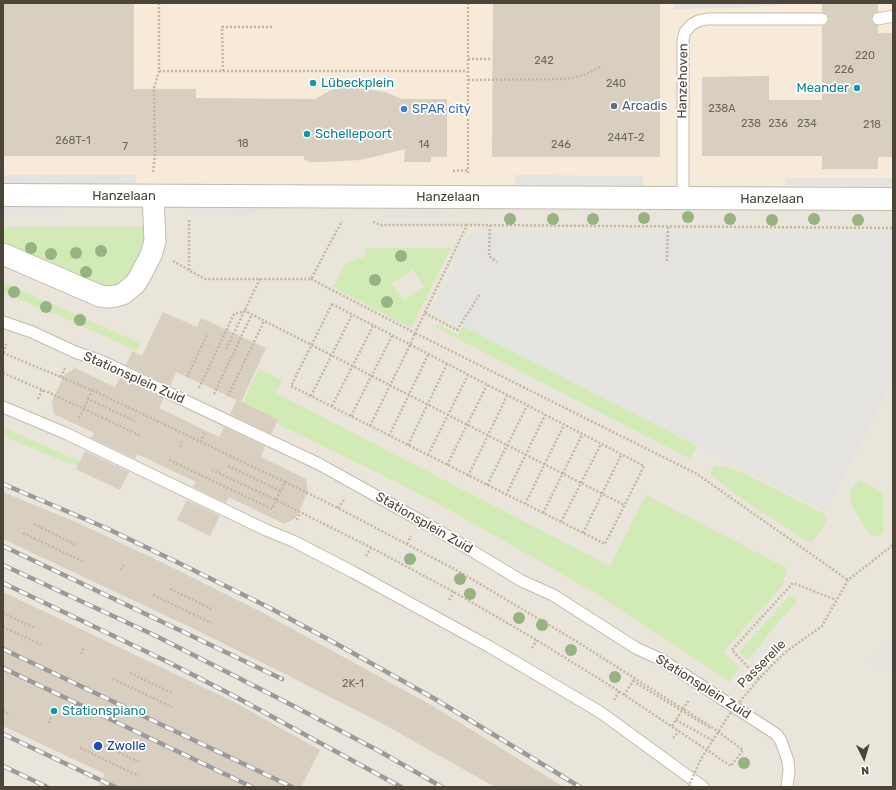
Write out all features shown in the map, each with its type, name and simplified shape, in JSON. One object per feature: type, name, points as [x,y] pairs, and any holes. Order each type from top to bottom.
[{"type":"street","name":"Hanzelaan","points":[[3,195],[893,199]]},
{"type":"street","points":[[3,254],[100,296],[108,297],[123,294],[135,284],[151,255],[154,241],[153,196]]},
{"type":"lane","points":[[878,19],[893,16]]},
{"type":"lane","name":"Hanzehoven","points":[[683,199],[683,40],[686,32],[694,23],[707,19],[822,19]]},
{"type":"lane","name":"Stationsplein Zuid","points":[[3,322],[32,332],[76,352],[101,361],[319,464],[439,531],[522,580],[553,595],[636,648],[662,660],[776,734],[781,742],[788,761],[789,771],[787,787]]},
{"type":"lane","points":[[3,407],[65,434],[266,530],[293,541],[353,572],[490,647],[600,712],[704,787]]},
{"type":"path","points":[[153,196],[155,152],[154,88],[159,71],[159,3]]},
{"type":"path","points":[[468,3],[468,170]]},
{"type":"path","points":[[223,71],[222,27],[274,27]]},
{"type":"path","points":[[468,59],[492,59]]},
{"type":"path","points":[[468,80],[566,79],[584,75],[602,66]]},
{"type":"path","points":[[159,71],[468,71]]},
{"type":"path","points":[[311,279],[344,217]]},
{"type":"path","points":[[370,426],[467,225],[893,228]]},
{"type":"path","points":[[490,225],[490,256],[497,262]]},
{"type":"path","points":[[667,261],[668,226]]},
{"type":"path","points":[[173,261],[205,279],[311,279],[415,333],[697,474],[848,580]]},
{"type":"path","points":[[226,349],[260,279]]},
{"type":"path","points":[[425,313],[457,330],[480,294]]},
{"type":"path","points":[[332,304],[352,315],[644,466],[604,544],[291,386],[332,304]]},
{"type":"path","points":[[198,390],[234,314],[245,311],[624,506]]},
{"type":"path","points":[[213,396],[252,314]]},
{"type":"path","points":[[311,396],[352,315]]},
{"type":"path","points":[[228,396],[264,321]]},
{"type":"path","points":[[332,406],[373,326]]},
{"type":"path","points":[[187,377],[208,333]]},
{"type":"path","points":[[351,416],[392,336]]},
{"type":"path","points":[[6,344],[3,353],[92,390],[285,482],[458,571],[683,708],[743,750],[730,766],[619,691],[454,592],[276,500],[212,470]]},
{"type":"path","points":[[389,436],[428,355]]},
{"type":"path","points":[[408,445],[447,364]]},
{"type":"path","points":[[61,377],[65,367]]},
{"type":"path","points":[[3,373],[83,408],[141,436]]},
{"type":"path","points":[[428,455],[468,375]]},
{"type":"path","points":[[447,465],[487,385]]},
{"type":"path","points":[[38,398],[42,390]]},
{"type":"path","points":[[85,421],[79,418],[92,390]]},
{"type":"path","points":[[468,476],[507,396]]},
{"type":"path","points":[[88,399],[135,422]]},
{"type":"path","points":[[487,485],[527,406]]},
{"type":"path","points":[[506,495],[545,415]]},
{"type":"path","points":[[525,504],[564,425]]},
{"type":"path","points":[[201,442],[206,430]]},
{"type":"path","points":[[543,513],[582,434]]},
{"type":"path","points":[[180,447],[182,441]]},
{"type":"path","points":[[561,522],[601,444]]},
{"type":"path","points":[[583,534],[621,455]]},
{"type":"path","points":[[166,459],[272,509],[285,482]]},
{"type":"path","points":[[228,466],[280,491]]},
{"type":"path","points":[[338,508],[344,500]]},
{"type":"path","points":[[297,520],[300,513]]},
{"type":"path","points":[[34,524],[76,544]]},
{"type":"path","points":[[23,533],[82,561]]},
{"type":"path","points":[[407,544],[411,536]]},
{"type":"path","points":[[759,678],[732,650],[793,583],[836,600],[848,580],[893,545]]},
{"type":"path","points":[[366,556],[371,548]]},
{"type":"path","points":[[122,570],[124,564]]},
{"type":"path","points":[[170,589],[212,609]]},
{"type":"path","points":[[449,600],[454,592]]},
{"type":"path","points":[[153,595],[212,623]]},
{"type":"path","name":"Passerelle","points":[[688,787],[712,740],[738,703],[759,678],[787,652],[822,626],[836,600]]},
{"type":"path","points":[[3,613],[35,628]]},
{"type":"path","points":[[3,627],[42,645]]},
{"type":"path","points":[[532,648],[536,640]]},
{"type":"path","points":[[82,654],[84,648]]},
{"type":"path","points":[[624,671],[626,667]]},
{"type":"path","points":[[130,673],[172,694]]},
{"type":"path","points":[[624,695],[635,678]]},
{"type":"path","points":[[113,679],[172,707]]},
{"type":"path","points":[[632,681],[717,732]]},
{"type":"path","points":[[614,700],[619,691]]},
{"type":"path","points":[[672,726],[691,697]]},
{"type":"path","points":[[3,711],[9,714]]},
{"type":"path","points":[[49,723],[51,717]]},
{"type":"path","points":[[676,720],[712,740]]},
{"type":"path","points":[[674,738],[679,731]]},
{"type":"path","points":[[97,742],[139,762]]},
{"type":"path","points":[[80,748],[139,776]]},
{"type":"shaded area","points":[[3,3],[893,3],[893,787],[3,787]]},
{"type":"shaded area","points":[[3,3],[893,3],[893,186],[3,185]]},
{"type":"shaded area","points":[[674,3],[777,3],[777,5],[734,8],[674,9]]},
{"type":"shaded area","points":[[3,175],[136,175],[136,185],[3,185]]},
{"type":"shaded area","points":[[515,175],[643,176],[643,186],[515,186]]},
{"type":"shaded area","points":[[786,178],[893,178],[893,186],[786,185]]},
{"type":"shaded area","points":[[3,207],[58,207],[58,216],[3,216]]},
{"type":"shaded area","points":[[191,208],[257,208],[257,216],[191,216]]},
{"type":"shaded area","points":[[382,208],[442,208],[442,217],[382,217]]},
{"type":"shaded area","points":[[473,232],[893,233],[893,380],[825,511],[433,310]]},
{"type":"shaded area","points":[[893,633],[893,675],[868,663]]},
{"type":"green space","points":[[3,227],[142,227],[144,233],[144,244],[129,276],[120,285],[107,288],[3,246]]},
{"type":"green space","points":[[364,248],[451,248],[411,328],[333,287],[346,263],[366,256]],"holes":[[[412,269],[424,286],[404,301],[392,284]]]},
{"type":"green space","points":[[3,282],[140,343],[137,351],[60,316],[3,293]]},
{"type":"green space","points":[[437,324],[458,335],[463,326],[697,446],[690,459],[435,327]]},
{"type":"green space","points":[[259,369],[282,380],[276,393],[610,566],[646,495],[787,568],[782,586],[723,652],[740,668],[729,681],[593,592],[522,551],[433,501],[241,406]]},
{"type":"green space","points":[[3,427],[83,463],[81,467],[62,461],[3,436]]},
{"type":"green space","points":[[715,465],[718,467],[727,467],[747,475],[824,514],[826,520],[823,528],[812,542],[807,541],[748,503],[712,476],[710,472]]},
{"type":"green space","points":[[859,480],[883,492],[883,533],[878,536],[871,535],[867,531],[854,509],[850,497],[850,491]]},
{"type":"green space","points":[[790,595],[797,601],[748,660],[739,652]]},
{"type":"building","points":[[3,3],[134,3],[134,89],[196,89],[196,98],[315,99],[331,90],[340,88],[359,88],[385,92],[402,99],[447,99],[447,157],[431,157],[431,162],[404,162],[405,149],[360,160],[324,162],[309,162],[304,160],[304,156],[3,156]]},
{"type":"building","points":[[493,3],[660,3],[660,157],[492,157]]},
{"type":"building","name":"Meander","points":[[822,3],[878,3],[878,12],[873,14],[871,21],[873,24],[878,26],[878,33],[893,33],[893,157],[878,157],[878,169],[822,169],[822,156],[702,156],[702,77],[769,76],[769,100],[822,100],[822,26],[826,25],[829,19],[828,15],[822,12]]},
{"type":"building","points":[[163,312],[197,327],[201,318],[266,348],[241,402],[176,372],[170,386],[126,365],[132,351],[142,356]]},
{"type":"building","points":[[75,368],[115,387],[120,378],[164,398],[159,408],[219,437],[224,427],[265,446],[261,457],[306,479],[308,492],[296,518],[284,524],[229,497],[226,503],[193,487],[196,482],[137,454],[135,459],[91,438],[94,433],[54,414],[52,401],[64,375]]},
{"type":"building","points":[[237,400],[278,419],[271,434],[230,414]]},
{"type":"building","points":[[85,451],[129,472],[120,490],[76,469]]},
{"type":"building","points":[[3,492],[78,523],[159,561],[265,614],[431,705],[564,787],[495,787],[385,725],[289,676],[190,627],[3,539]]},
{"type":"building","points":[[187,500],[220,516],[210,536],[177,520]]},
{"type":"building","points":[[3,592],[234,702],[320,750],[301,787],[99,787],[105,774],[3,726]]},
{"type":"railway","points":[[3,484],[106,528],[268,607],[435,699],[580,787]]},
{"type":"railway","points":[[3,546],[282,679]]},
{"type":"railway","points":[[3,565],[154,635],[379,751],[442,787]]},
{"type":"railway","points":[[3,583],[168,662],[236,697],[401,787]]},
{"type":"railway","points":[[3,649],[292,787]]},
{"type":"railway","points":[[3,668],[252,787]]},
{"type":"railway","points":[[3,734],[115,787]]},
{"type":"railway","points":[[3,766],[47,787]]},
{"type":"place","name":"Lübeckplein","points":[[313,83]]},
{"type":"place","name":"Meander","points":[[857,88]]},
{"type":"place","name":"Arcadis","points":[[614,106]]},
{"type":"place","name":"SPAR city","points":[[404,109]]},
{"type":"place","name":"Schellepoort","points":[[307,134]]},
{"type":"place","name":"Stationspiano","points":[[54,711]]},
{"type":"place","name":"Zwolle","points":[[98,746]]}]
